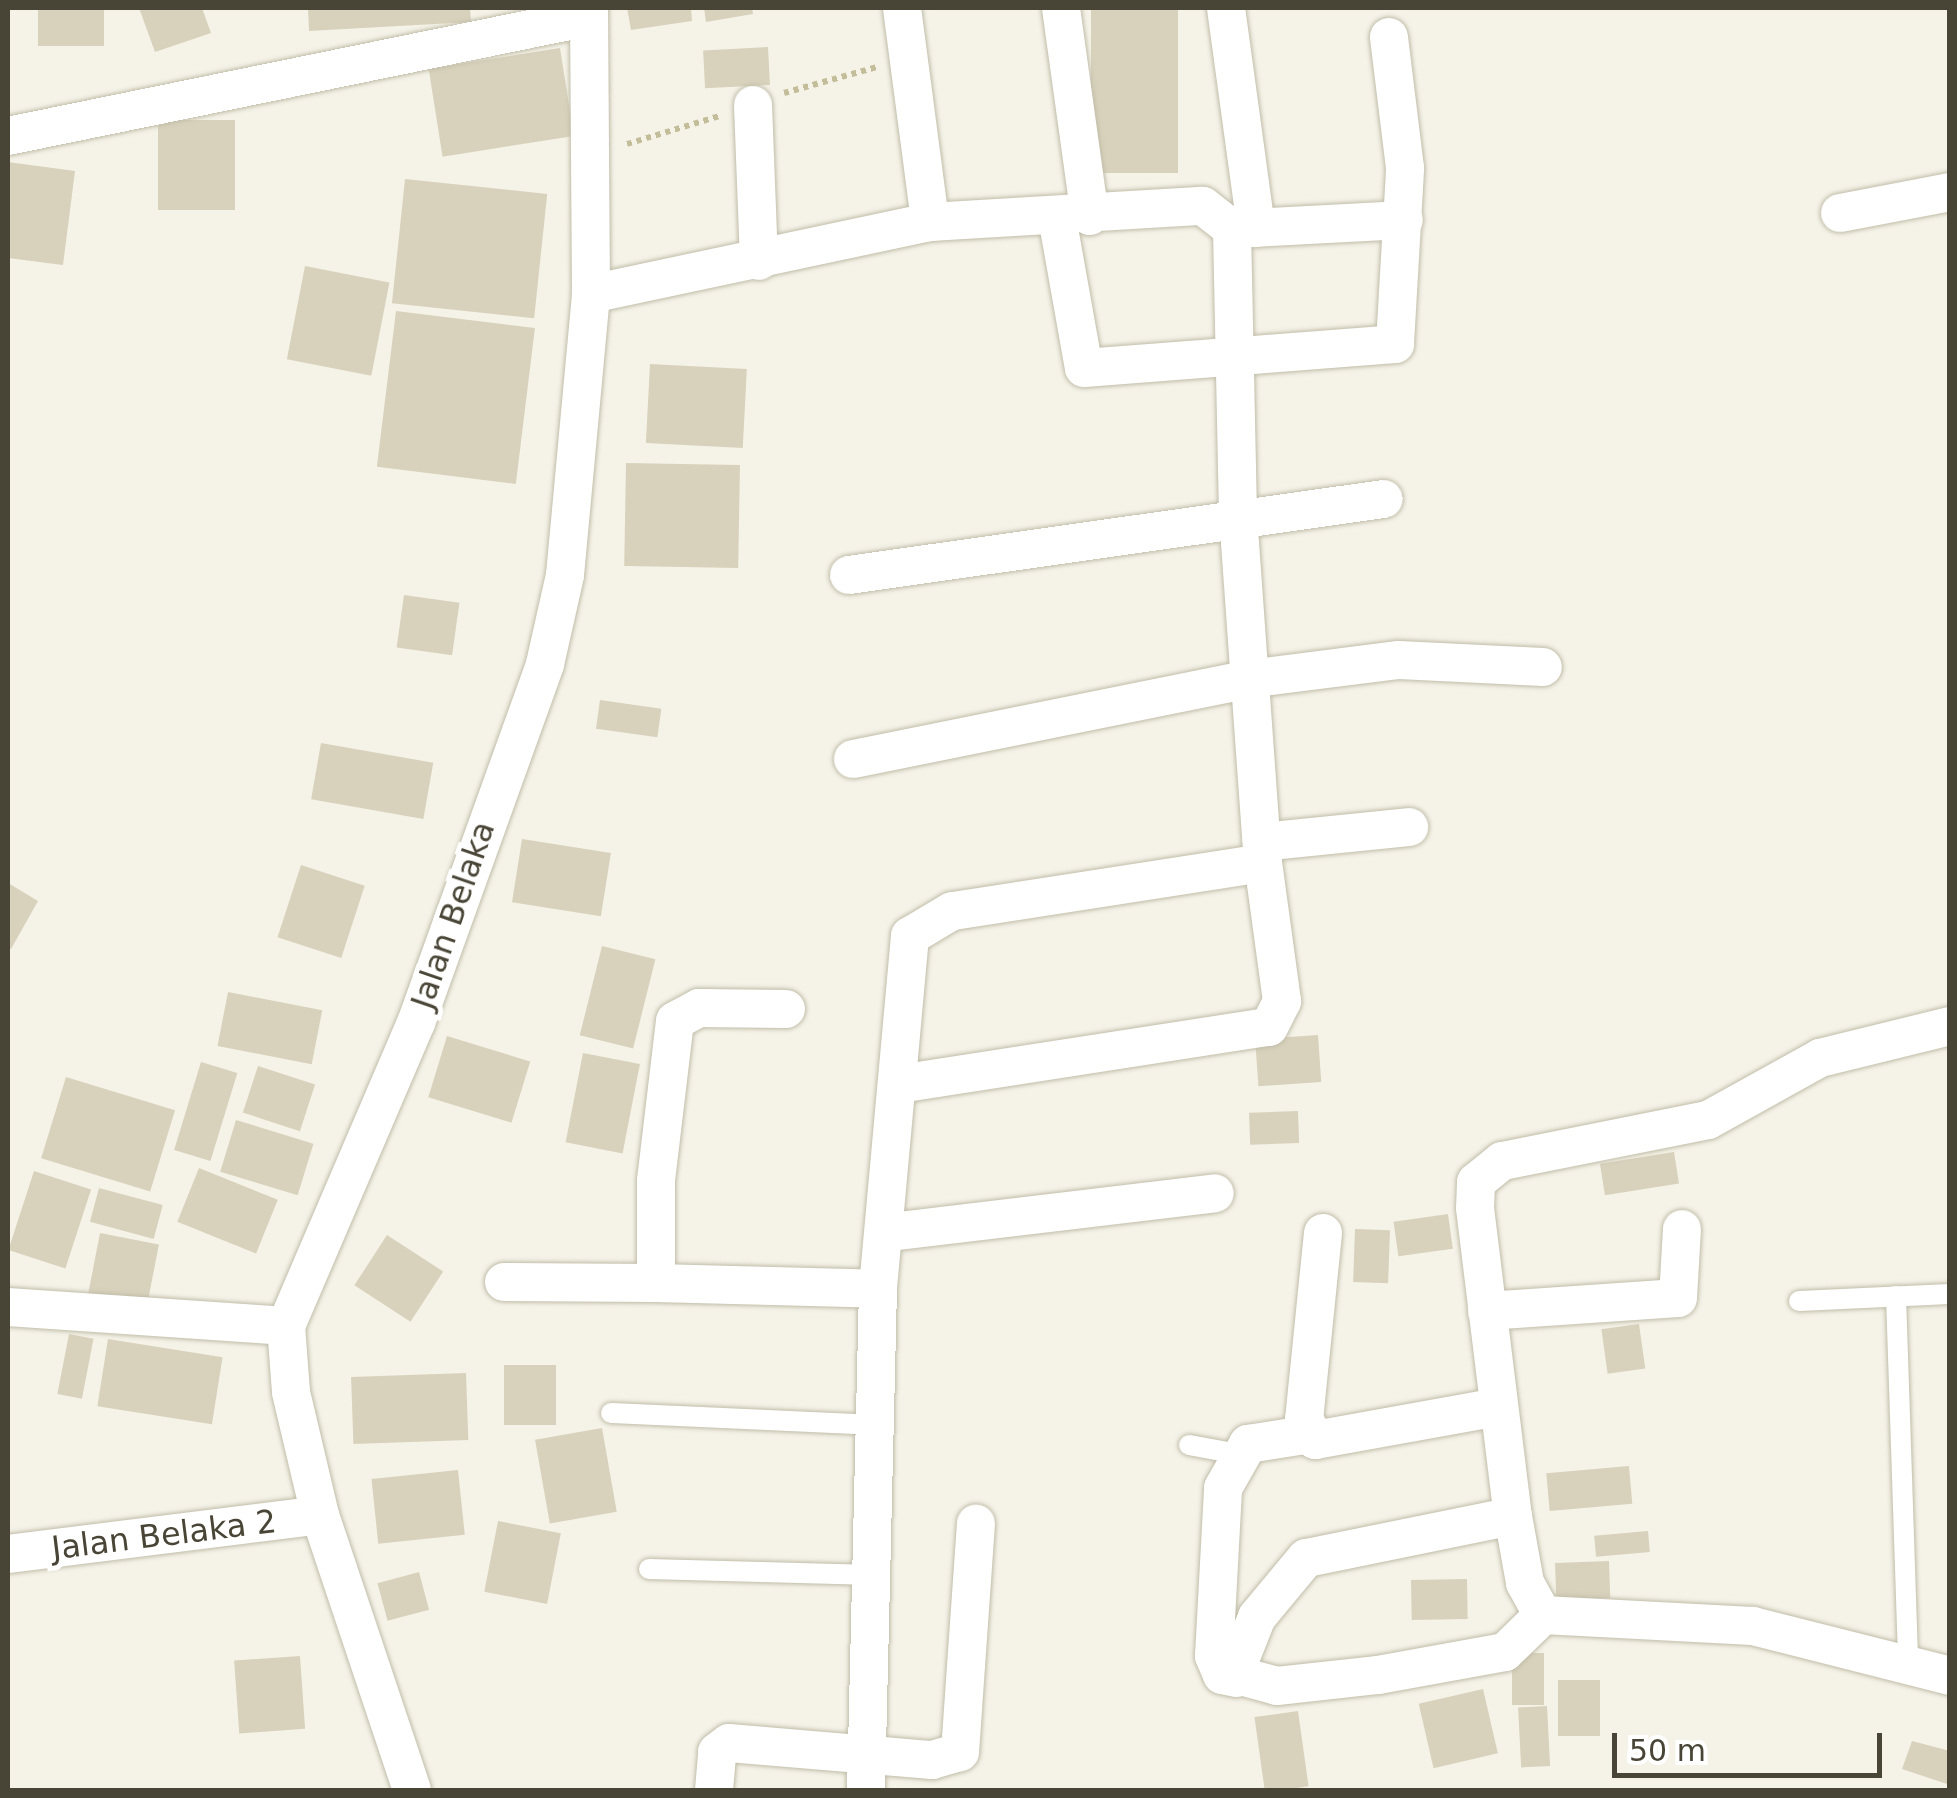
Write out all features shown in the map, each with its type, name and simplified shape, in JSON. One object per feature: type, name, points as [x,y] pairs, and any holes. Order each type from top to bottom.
[{"type":"street","points":[[902,8],[930,222]]},
{"type":"street","points":[[1062,8],[1084,368],[1238,361],[1399,341],[1404,220],[1389,37]]},
{"type":"street","points":[[899,1084],[1278,1022],[1248,680],[1238,515],[1238,361],[1244,229],[1226,8]]},
{"type":"street","points":[[8,136],[589,12]]},
{"type":"street","name":"Jalan Belaka","points":[[412,1790],[320,1514],[290,1392],[286,1326],[416,1024],[545,664],[565,574],[591,294],[589,12]]},
{"type":"street","points":[[753,105],[759,261]]},
{"type":"street","points":[[1840,213],[1950,192]]},
{"type":"street","points":[[591,294],[930,222],[1203,206],[1244,229],[1404,220]]},
{"type":"street","points":[[850,574],[1238,515],[1384,499]]},
{"type":"street","points":[[852,759],[1248,680],[1398,660],[1543,666]]},
{"type":"street","points":[[866,1772],[879,1425],[878,1289],[890,1232],[907,952],[929,916],[1409,826]]},
{"type":"street","points":[[656,1283],[656,1181],[675,1021],[698,1008],[786,1009]]},
{"type":"street","points":[[1543,1615],[1525,1583],[1498,1407],[1475,1208],[1485,1170],[1708,1120],[1820,1058],[1950,1026]]},
{"type":"street","points":[[890,1232],[1215,1193]]},
{"type":"street","points":[[1486,1311],[1673,1300],[1684,1287],[1682,1228]]},
{"type":"street","points":[[1311,1434],[1304,1419],[1323,1233]]},
{"type":"street","points":[[504,1282],[878,1289]]},
{"type":"street","points":[[8,1307],[286,1326]]},
{"type":"street","points":[[1498,1407],[1332,1444],[1311,1434],[1256,1441],[1238,1454],[1223,1488],[1214,1656],[1222,1675],[1277,1686],[1505,1652],[1543,1615],[1753,1626],[1950,1676]]},
{"type":"street","name":"Jalan Belaka 2","points":[[8,1554],[320,1514]]},
{"type":"street","points":[[1244,1677],[1238,1652],[1306,1558],[1514,1516]]},
{"type":"street","points":[[714,1790],[717,1752],[729,1744],[866,1772],[960,1752],[976,1524]]},
{"type":"lane","points":[[1799,1301],[1950,1294]]},
{"type":"lane","points":[[1896,1296],[1908,1667]]},
{"type":"lane","points":[[612,1413],[879,1425]]},
{"type":"lane","points":[[1189,1444],[1238,1454]]},
{"type":"lane","points":[[649,1569],[874,1574]]},
{"type":"building","points":[[38,8],[104,8],[104,46],[38,46]]},
{"type":"building","points":[[139,8],[202,8],[211,33],[155,52]]},
{"type":"building","points":[[308,8],[470,8],[471,22],[309,31]]},
{"type":"building","points":[[627,8],[691,8],[692,21],[631,30]]},
{"type":"building","points":[[704,8],[752,8],[753,14],[706,22]]},
{"type":"building","points":[[1091,8],[1178,8],[1178,173],[1091,173]]},
{"type":"building","points":[[768,47],[770,85],[705,88],[703,50]]},
{"type":"building","points":[[560,48],[574,136],[443,157],[429,69]]},
{"type":"building","points":[[158,120],[235,120],[235,210],[158,210]]},
{"type":"building","points":[[8,162],[75,171],[63,265],[8,258]]},
{"type":"building","points":[[405,179],[547,194],[534,318],[392,303]]},
{"type":"building","points":[[305,266],[389,282],[371,376],[287,359]]},
{"type":"building","points":[[396,311],[535,328],[516,484],[377,467]]},
{"type":"building","points":[[650,364],[747,369],[743,448],[646,443]]},
{"type":"building","points":[[626,463],[740,465],[738,568],[624,566]]},
{"type":"building","points":[[404,595],[459,603],[452,655],[397,647]]},
{"type":"building","points":[[600,700],[661,709],[657,737],[596,729]]},
{"type":"building","points":[[321,743],[433,763],[423,819],[311,799]]},
{"type":"building","points":[[522,839],[611,853],[601,916],[512,902]]},
{"type":"building","points":[[301,865],[365,886],[341,958],[278,937]]},
{"type":"building","points":[[8,883],[38,901],[11,949],[8,947]]},
{"type":"building","points":[[602,946],[655,959],[633,1049],[580,1035]]},
{"type":"building","points":[[228,992],[322,1010],[312,1064],[218,1046]]},
{"type":"building","points":[[1318,1035],[1321,1082],[1258,1086],[1255,1039]]},
{"type":"building","points":[[447,1036],[530,1061],[511,1123],[428,1097]]},
{"type":"building","points":[[583,1053],[640,1064],[623,1153],[566,1142]]},
{"type":"building","points":[[201,1062],[237,1073],[210,1161],[174,1150]]},
{"type":"building","points":[[258,1066],[315,1085],[300,1131],[243,1113]]},
{"type":"building","points":[[66,1077],[175,1110],[150,1192],[41,1158]]},
{"type":"building","points":[[1298,1111],[1299,1143],[1250,1145],[1249,1113]]},
{"type":"building","points":[[236,1120],[313,1144],[298,1195],[220,1172]]},
{"type":"building","points":[[1674,1152],[1679,1184],[1605,1195],[1600,1164]]},
{"type":"building","points":[[199,1168],[278,1200],[256,1254],[177,1222]]},
{"type":"building","points":[[34,1171],[91,1190],[65,1268],[8,1250]]},
{"type":"building","points":[[99,1188],[163,1205],[154,1239],[90,1222]]},
{"type":"building","points":[[1448,1214],[1453,1249],[1398,1256],[1394,1222]]},
{"type":"building","points":[[1355,1229],[1390,1230],[1388,1283],[1353,1282]]},
{"type":"building","points":[[100,1233],[159,1244],[147,1306],[88,1295]]},
{"type":"building","points":[[387,1235],[443,1271],[411,1322],[354,1285]]},
{"type":"building","points":[[1639,1324],[1645,1369],[1608,1374],[1601,1329]]},
{"type":"building","points":[[69,1334],[94,1339],[82,1399],[57,1394]]},
{"type":"building","points":[[108,1339],[223,1357],[212,1424],[97,1406]]},
{"type":"building","points":[[504,1365],[556,1365],[556,1425],[504,1425]]},
{"type":"building","points":[[466,1373],[468,1440],[353,1444],[351,1377]]},
{"type":"building","points":[[602,1428],[617,1512],[550,1524],[535,1440]]},
{"type":"building","points":[[1629,1466],[1632,1504],[1550,1511],[1546,1473]]},
{"type":"building","points":[[458,1470],[465,1535],[378,1544],[371,1479]]},
{"type":"building","points":[[498,1521],[561,1533],[547,1604],[484,1592]]},
{"type":"building","points":[[1648,1531],[1650,1552],[1596,1557],[1594,1536]]},
{"type":"building","points":[[1609,1561],[1610,1598],[1556,1600],[1555,1563]]},
{"type":"building","points":[[419,1572],[429,1610],[388,1621],[377,1583]]},
{"type":"building","points":[[1467,1579],[1468,1619],[1412,1620],[1411,1580]]},
{"type":"building","points":[[1512,1653],[1544,1653],[1544,1705],[1512,1705]]},
{"type":"building","points":[[300,1656],[305,1729],[239,1733],[234,1661]]},
{"type":"building","points":[[1558,1680],[1600,1680],[1600,1736],[1558,1736]]},
{"type":"building","points":[[1483,1689],[1498,1753],[1434,1768],[1419,1704]]},
{"type":"building","points":[[1547,1706],[1550,1766],[1521,1767],[1518,1708]]},
{"type":"building","points":[[1298,1711],[1309,1786],[1265,1790],[1254,1717]]},
{"type":"building","points":[[1912,1741],[1950,1751],[1950,1785],[1902,1769]]}]
